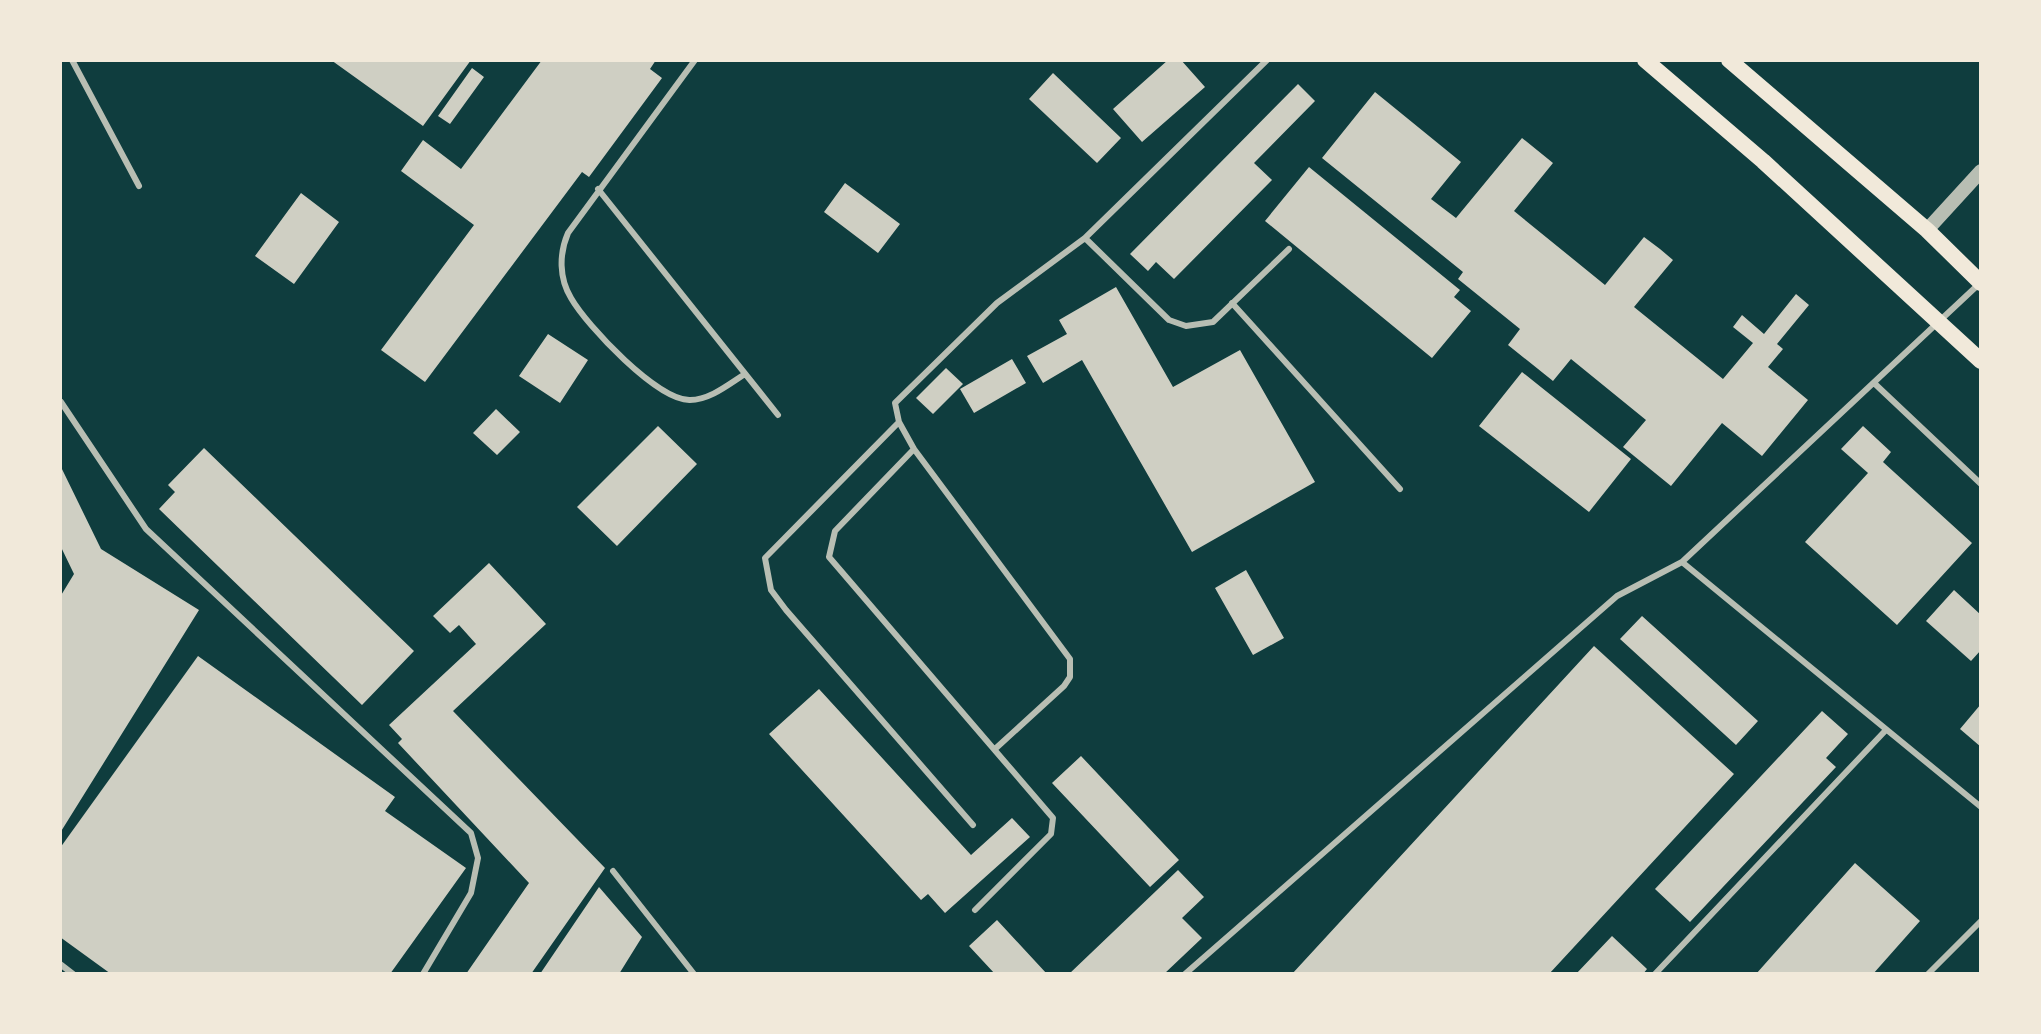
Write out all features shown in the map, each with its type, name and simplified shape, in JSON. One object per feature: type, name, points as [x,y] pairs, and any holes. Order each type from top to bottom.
[{"type":"main road","points":[[1645,60],[1981,361]]},
{"type":"main road","points":[[1729,60],[1927,230],[1981,282]]},
{"type":"street","points":[[1927,230],[1981,171]]},
{"type":"lane","points":[[72,60],[139,186]]},
{"type":"lane","points":[[695,60],[598,189],[561,249],[563,279],[571,298],[641,375],[674,398],[691,400],[712,394],[745,374]]},
{"type":"lane","points":[[995,749],[1064,686],[1070,677],[1070,659],[914,449],[899,422],[895,403],[997,303],[1085,238],[1267,60]]},
{"type":"lane","points":[[598,189],[778,415]]},
{"type":"lane","points":[[1085,238],[1169,320],[1186,326],[1213,322],[1289,249]]},
{"type":"lane","points":[[1185,974],[1617,596],[1682,562],[1981,282]]},
{"type":"lane","points":[[1232,303],[1400,489]]},
{"type":"lane","points":[[1874,383],[1981,484]]},
{"type":"lane","points":[[61,402],[146,529],[471,833],[478,858],[471,893],[423,974]]},
{"type":"lane","points":[[899,422],[785,535],[765,558],[767,572],[771,590],[786,610],[973,825]]},
{"type":"lane","points":[[914,449],[835,531],[829,557],[1047,809],[1053,827],[1051,834],[975,910]]},
{"type":"lane","points":[[1682,562],[1981,807]]},
{"type":"lane","points":[[1655,974],[1885,731]]},
{"type":"lane","points":[[613,871],[694,974]]},
{"type":"lane","points":[[1928,974],[1981,921]]},
{"type":"lane","points":[[60,964],[73,974]]},
{"type":"building","points":[[331,60],[471,60],[423,126]]},
{"type":"building","points":[[542,60],[656,60],[650,69],[662,78],[589,177],[582,172],[425,382],[381,350],[474,225],[401,171],[423,140],[461,169]]},
{"type":"building","points":[[1168,60],[1181,60],[1205,87],[1142,142],[1113,109]]},
{"type":"building","points":[[472,68],[484,77],[450,124],[438,116]]},
{"type":"building","points":[[1053,73],[1121,138],[1097,163],[1029,99]]},
{"type":"building","points":[[1298,84],[1315,101],[1254,163],[1272,180],[1174,279],[1156,262],[1148,271],[1130,254]]},
{"type":"building","points":[[1375,92],[1461,162],[1431,199],[1456,218],[1522,138],[1553,163],[1514,211],[1605,285],[1644,237],[1660,249],[1673,260],[1634,307],[1723,379],[1753,343],[1733,327],[1742,315],[1764,334],[1796,294],[1809,305],[1777,344],[1783,349],[1768,367],[1808,400],[1762,456],[1722,423],[1671,486],[1623,447],[1646,420],[1571,359],[1553,381],[1508,345],[1520,329],[1458,279],[1463,272],[1322,158]]},
{"type":"building","points":[[1309,167],[1460,290],[1454,297],[1471,311],[1432,358],[1265,221]]},
{"type":"building","points":[[845,183],[900,224],[878,253],[824,212]]},
{"type":"building","points":[[301,193],[339,222],[294,284],[255,256]]},
{"type":"building","points":[[1116,287],[1173,387],[1240,350],[1315,482],[1192,552],[1082,360],[1043,383],[1027,356],[1067,334],[1059,320]]},
{"type":"building","points":[[548,334],[588,360],[560,403],[519,376]]},
{"type":"building","points":[[1012,359],[1026,383],[974,413],[960,389]]},
{"type":"building","points":[[946,368],[963,384],[933,414],[916,398]]},
{"type":"building","points":[[1522,372],[1631,459],[1589,512],[1479,426]]},
{"type":"building","points":[[496,409],[520,432],[497,455],[473,433]]},
{"type":"building","points":[[658,426],[697,464],[617,546],[577,507]]},
{"type":"building","points":[[1863,426],[1891,452],[1883,462],[1972,543],[1897,625],[1805,542],[1868,473],[1841,449]]},
{"type":"building","points":[[204,448],[414,651],[362,705],[159,509],[175,492],[168,485]]},
{"type":"building","points":[[60,465],[101,549],[199,610],[60,833],[60,597],[74,574],[60,545]]},
{"type":"building","points":[[489,563],[546,624],[453,711],[605,868],[531,974],[466,974],[529,883],[398,743],[402,739],[389,725],[476,644],[459,625],[450,633],[433,616]]},
{"type":"building","points":[[1246,570],[1284,638],[1253,655],[1215,588]]},
{"type":"building","points":[[1954,590],[1981,615],[1981,650],[1971,661],[1926,621]]},
{"type":"building","points":[[1642,616],[1758,721],[1736,745],[1620,639]]},
{"type":"building","points":[[1594,646],[1734,774],[1549,974],[1292,974]]},
{"type":"building","points":[[198,656],[395,797],[385,811],[466,868],[390,974],[111,974],[60,937],[60,848]]},
{"type":"building","points":[[819,689],[971,855],[1012,818],[1030,837],[945,913],[928,894],[921,900],[769,734]]},
{"type":"building","points":[[1981,704],[1981,747],[1960,729]]},
{"type":"building","points":[[1822,711],[1848,734],[1826,758],[1836,767],[1690,922],[1655,889]]},
{"type":"building","points":[[1081,756],[1179,860],[1150,887],[1052,783]]},
{"type":"building","points":[[1855,863],[1920,921],[1873,974],[1756,974]]},
{"type":"building","points":[[1178,870],[1204,897],[1182,918],[1202,938],[1164,974],[1069,974]]},
{"type":"building","points":[[599,887],[642,937],[619,974],[540,974]]},
{"type":"building","points":[[997,920],[1047,974],[995,974],[969,946]]},
{"type":"building","points":[[1612,936],[1647,969],[1643,974],[1576,974]]}]
